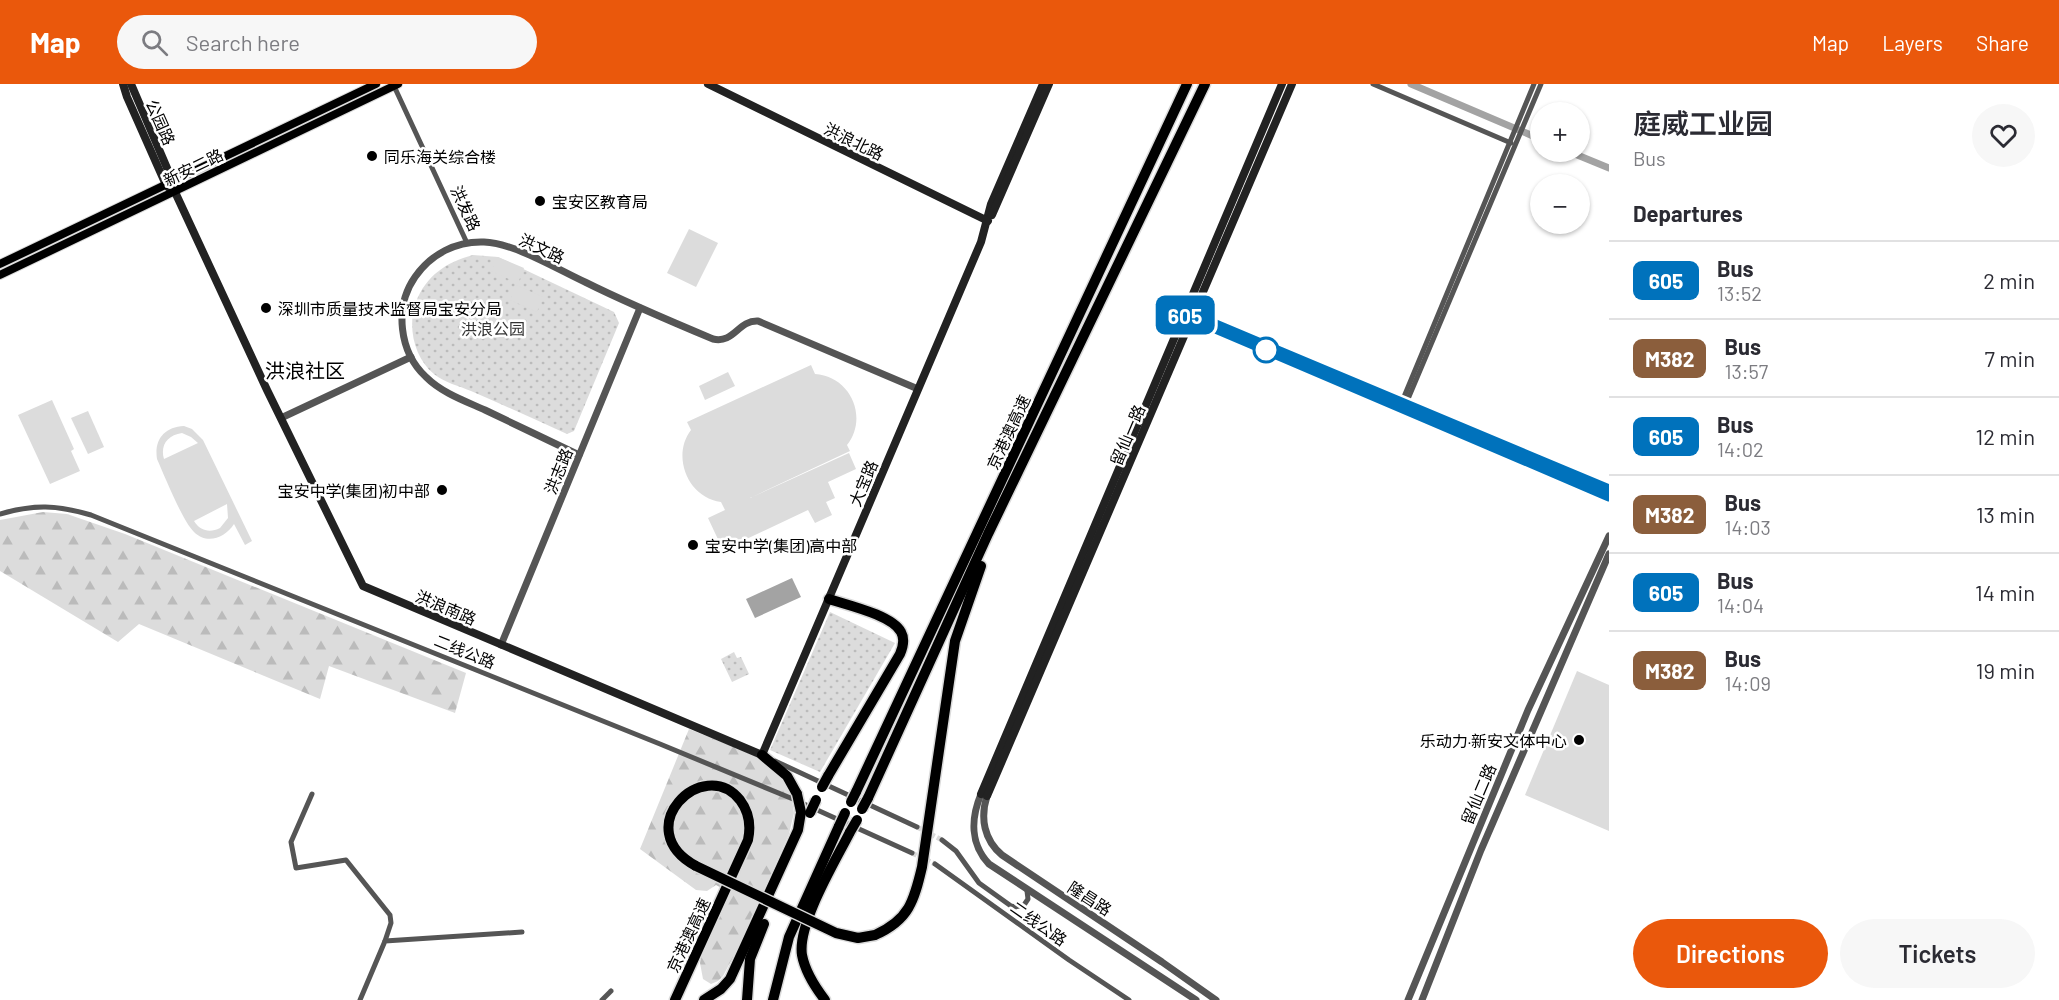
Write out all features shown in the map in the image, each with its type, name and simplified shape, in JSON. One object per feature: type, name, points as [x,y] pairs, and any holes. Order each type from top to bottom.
[{"type":"highway","name":"京港澳高速","points":[[774,1000],[789,937],[839,826],[1187,84]]},
{"type":"highway","name":"京港澳高速","points":[[825,1000],[805,966],[801,944],[812,909],[868,798],[1009,492],[1205,84]]},
{"type":"highway","name":"京港澳高速","points":[[675,1000],[748,840],[749,823],[744,808],[735,795],[724,789],[708,787],[691,791],[680,799],[671,814],[668,828],[672,844],[682,857],[696,866],[836,933],[858,938],[875,935],[894,926],[902,919],[916,892],[922,867],[955,641],[962,615],[1009,492]]},
{"type":"highway","points":[[704,1000],[730,979],[805,812],[816,800],[904,645],[902,633],[896,625],[886,619],[829,599]]},
{"type":"highway","points":[[747,1000],[750,959],[805,812],[786,776],[762,755]]},
{"type":"main road","name":"公园路","points":[[123,84],[127,97],[175,192]]},
{"type":"main road","name":"公园路","points":[[131,84],[169,184]]},
{"type":"main road","name":"新安二路","points":[[0,264],[376,84]]},
{"type":"main road","name":"洪浪北路","points":[[708,84],[988,221]]},
{"type":"main road","name":"大宝路","points":[[762,755],[981,242],[992,204],[1043,84]]},
{"type":"main road","name":"大宝路","points":[[988,221],[997,207],[1049,84]]},
{"type":"main road","name":"留仙一路","points":[[984,795],[1190,315],[1282,84]]},
{"type":"main road","name":"留仙一路","points":[[1190,315],[1203,293],[1292,84]]},
{"type":"main road","name":"新安二路","points":[[0,274],[396,85]]},
{"type":"main road","name":"洪浪南路","points":[[175,192],[363,586],[762,755]]},
{"type":"main road","points":[[1203,293],[1201,302],[1203,313],[1216,323]]},
{"type":"main road","points":[[1190,315],[1216,323],[1609,497]]},
{"type":"main road","points":[[1190,315],[1609,489]]},
{"type":"main road","points":[[1599,493],[1609,506]]},
{"type":"street","points":[[1373,84],[1513,144]]},
{"type":"street","points":[[1403,405],[1513,144],[1534,84]]},
{"type":"street","points":[[1522,120],[1541,84]]},
{"type":"street","name":"洪发路","points":[[396,85],[468,243]]},
{"type":"street","name":"洪文路","points":[[579,455],[447,392],[423,375],[411,357],[403,337],[402,322],[406,294],[412,280],[431,259],[444,250],[468,243],[486,242],[514,249],[640,308],[719,340],[730,338],[746,322],[758,321],[918,389]]},
{"type":"street","name":"洪志路","points":[[501,645],[640,308]]},
{"type":"street","points":[[281,418],[411,357]]},
{"type":"street","name":"二线公路","points":[[0,514],[25,508],[49,506],[91,515],[670,748],[912,853]]},
{"type":"street","name":"留仙二路","points":[[1408,1000],[1528,710],[1609,536]]},
{"type":"street","name":"留仙二路","points":[[1422,1000],[1481,850],[1609,554]]},
{"type":"street","name":"洪浪南路","points":[[762,755],[917,827]]},
{"type":"street","points":[[312,794],[291,842],[296,868],[346,860],[390,915],[391,922],[385,942],[360,1000]]},
{"type":"street","name":"隆昌路","points":[[984,795],[974,819],[974,837],[980,853],[989,864],[1196,1000]]},
{"type":"street","name":"隆昌路","points":[[984,795],[985,828],[992,845],[1002,855],[1216,1000]]},
{"type":"street","points":[[942,840],[956,851],[980,884],[1011,906],[1024,905],[1028,899],[1027,891]]},
{"type":"street","name":"二线公路","points":[[935,864],[1069,960],[1130,1000]]},
{"type":"street","points":[[385,942],[522,932]]},
{"type":"street","points":[[602,1000],[611,991]]},
{"type":"green space","points":[[689,229],[718,243],[696,287],[667,273]]},
{"type":"green space","name":"洪浪公园","points":[[473,255],[498,257],[614,312],[619,323],[574,431],[567,434],[446,382],[434,374],[421,359],[412,331],[413,311],[420,293],[438,271]]},
{"type":"green space","points":[[498,257],[524,268],[518,283],[491,271]]},
{"type":"green space","points":[[516,285],[543,297],[537,312],[510,300]]},
{"type":"green space","points":[[811,365],[815,374],[827,376],[838,382],[852,400],[856,411],[856,422],[847,445],[850,451],[750,498],[849,453],[856,469],[828,482],[835,498],[826,502],[832,515],[815,523],[808,510],[723,550],[708,518],[725,510],[721,502],[709,499],[700,493],[686,474],[683,452],[685,440],[691,430],[687,422]]},
{"type":"green space","points":[[728,372],[735,386],[705,400],[699,386]]},
{"type":"green space","points":[[52,400],[74,449],[71,451],[80,471],[50,484],[18,415]]},
{"type":"green space","points":[[88,411],[104,447],[88,454],[71,418]]},
{"type":"green space","points":[[184,426],[192,429],[203,440],[252,541],[245,545],[234,524],[226,533],[210,539],[199,536],[189,526],[174,498],[156,452],[162,436],[177,427]],"holes":[[[182,433],[198,443],[164,459],[163,450],[166,442],[172,436]],[[227,504],[228,518],[220,528],[206,530],[194,521]]]},
{"type":"green space","points":[[43,512],[67,514],[125,534],[466,673],[455,713],[329,666],[320,699],[139,624],[118,642],[0,571],[0,520]]},
{"type":"green space","points":[[830,612],[895,643],[820,772],[770,750]]},
{"type":"green space","points":[[734,652],[737,658],[741,657],[749,674],[732,682],[721,659]]},
{"type":"green space","name":"乐动力·新安文体中心","points":[[1577,671],[1609,685],[1609,831],[1525,795]]},
{"type":"green space","points":[[689,729],[762,758],[785,779],[791,794],[794,813],[789,834],[739,946],[723,976],[711,984],[703,979],[700,963],[702,950],[727,891],[716,885],[707,891],[696,890],[640,849]]},
{"type":"shaded area","points":[[792,578],[801,597],[755,618],[746,599]]},
{"type":"waterway","points":[[1411,84],[1530,135]]},
{"type":"waterway","points":[[1590,160],[1609,168]]},
{"type":"tunnel","points":[[917,827],[942,840]]},
{"type":"tunnel","points":[[912,853],[935,864]]},
{"type":"bus line","name":"605","points":[[1609,489],[1185,313],[1185,316],[1609,497]]},
{"type":"place","name":"同乐海关综合楼","points":[[372,156]]},
{"type":"place","name":"宝安区教育局","points":[[540,201]]},
{"type":"place","name":"深圳市质量技术监督局宝安分局","points":[[266,308]]},
{"type":"place","name":"宝安中学(集团)初中部","points":[[442,490]]},
{"type":"place","name":"宝安中学(集团)高中部","points":[[693,545]]},
{"type":"place","name":"乐动力·新安文体中心","points":[[1579,740]]},
{"type":"district","name":"洪浪社区","points":[[305,370]]}]
